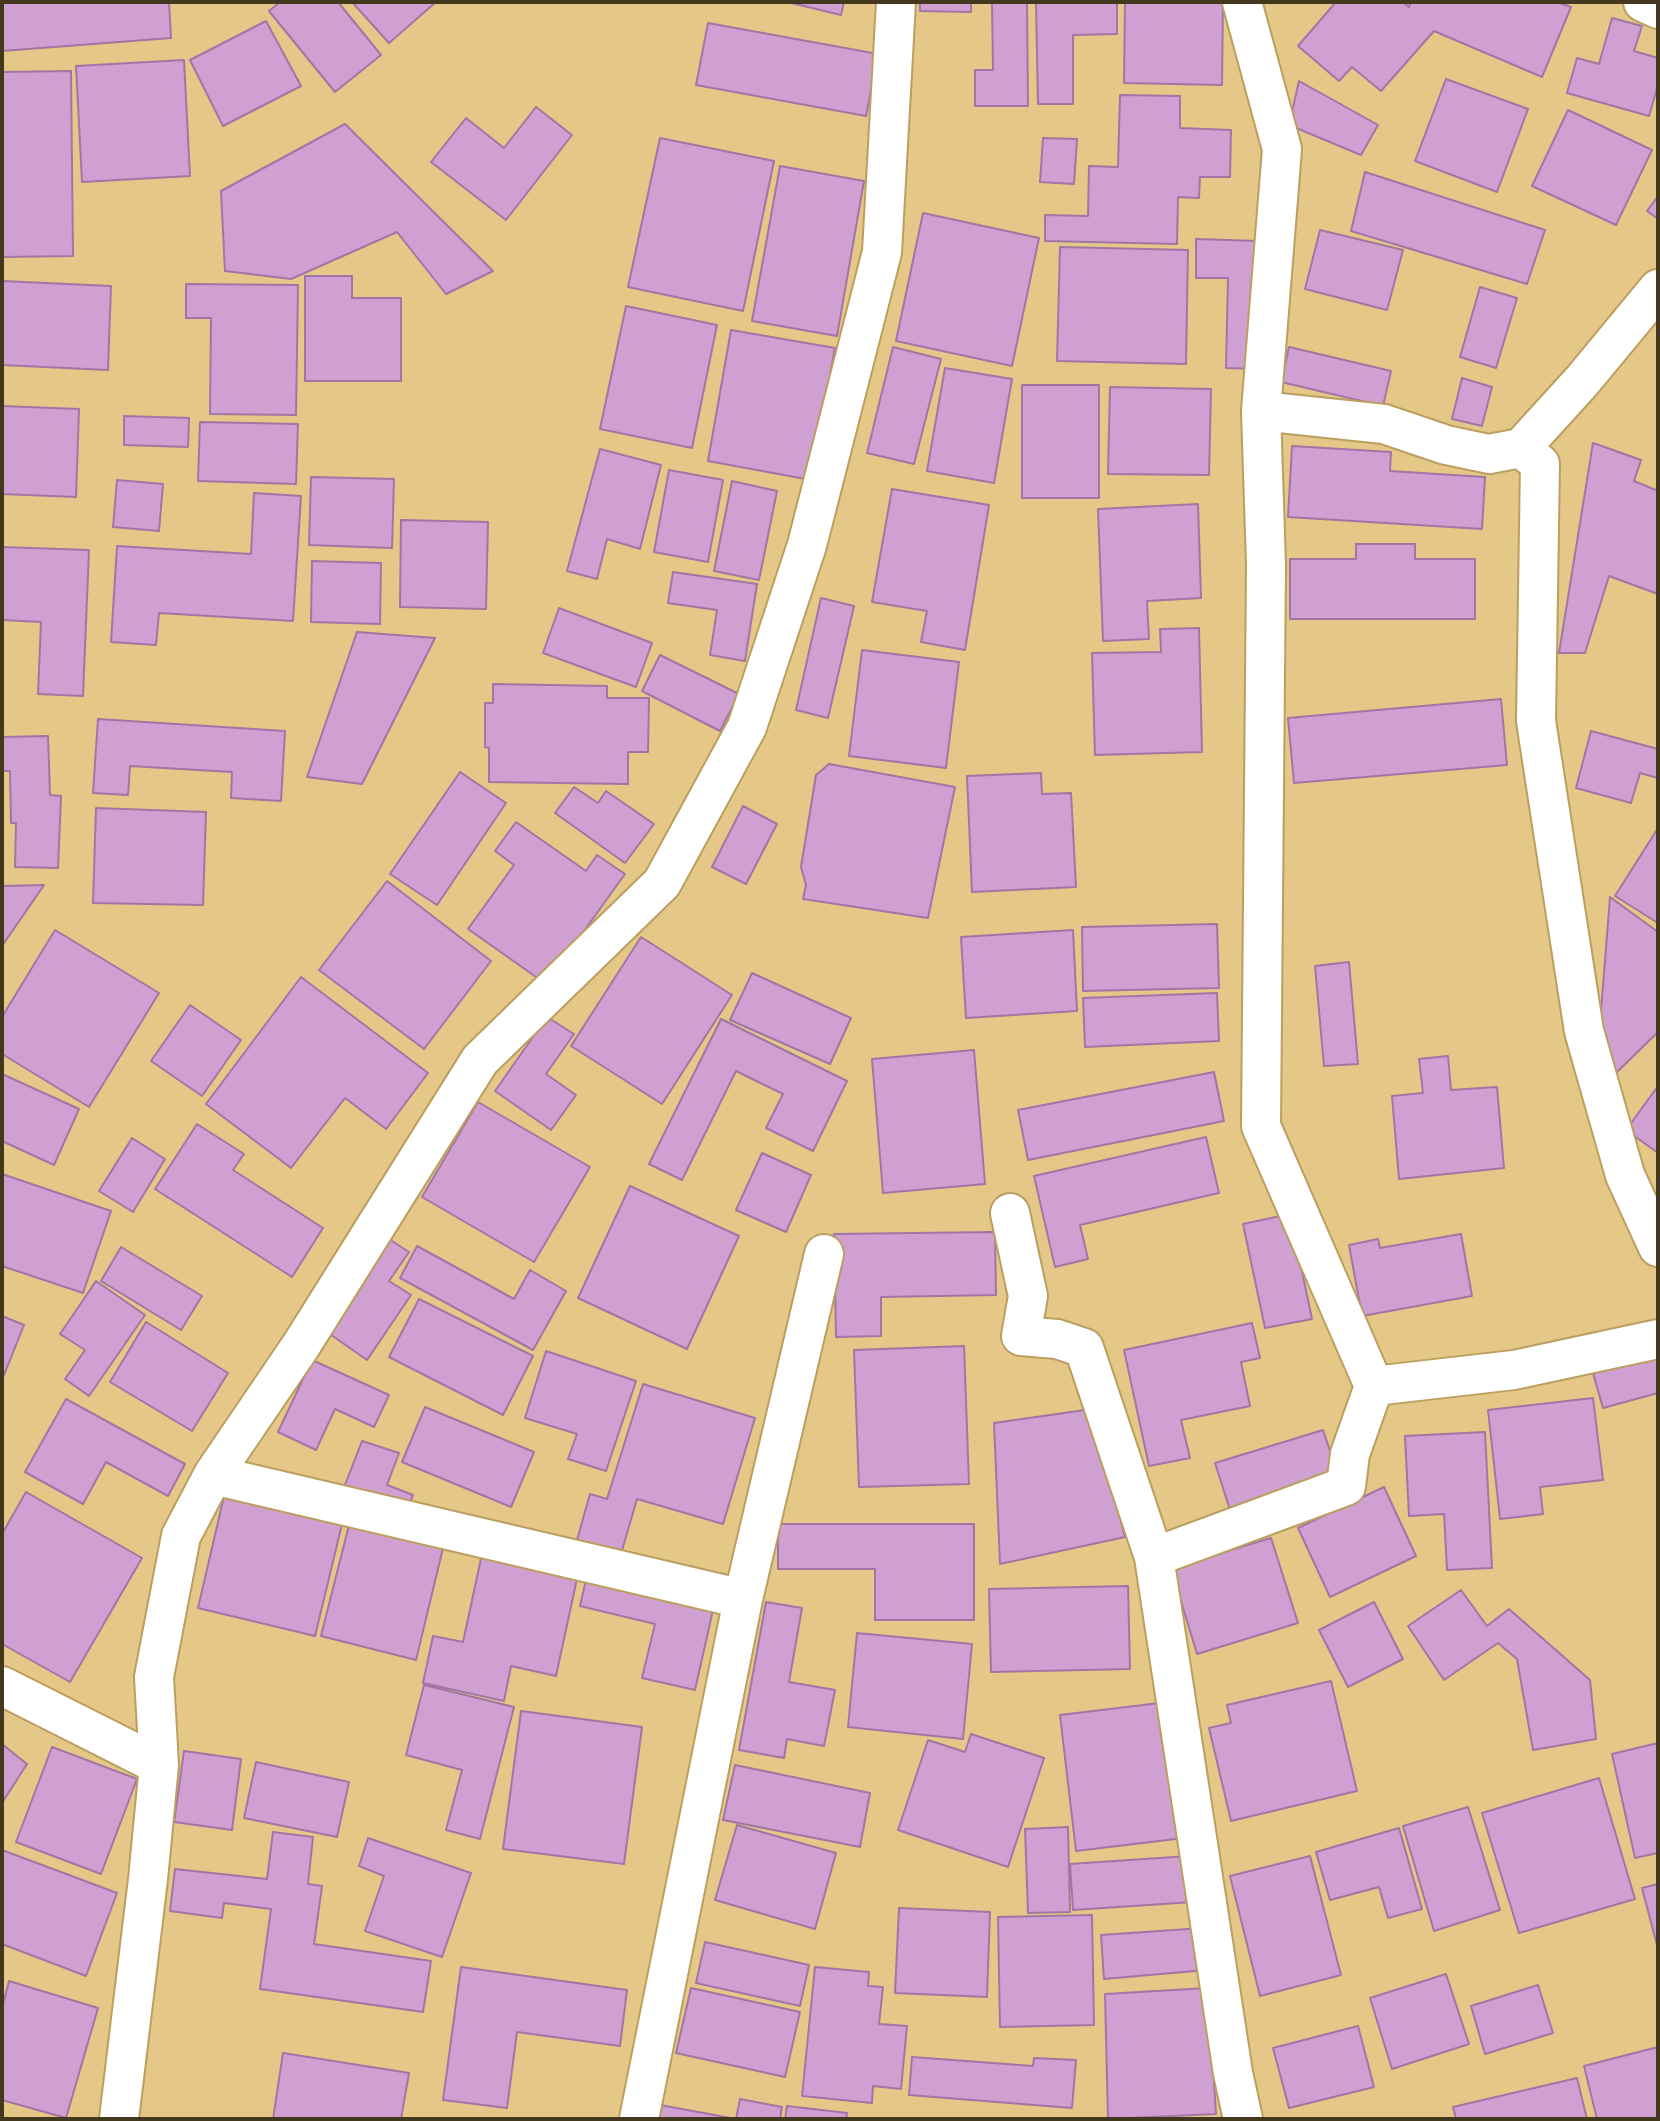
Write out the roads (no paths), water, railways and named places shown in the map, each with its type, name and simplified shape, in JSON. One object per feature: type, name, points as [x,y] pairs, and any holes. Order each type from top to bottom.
[{"type":"street","points":[[119,2119],[159,1765],[154,1677],[181,1536],[213,1475],[302,1344],[480,1060],[662,883],[747,727],[807,545],[882,252],[896,2]]},
{"type":"street","points":[[1154,1557],[1346,1486],[1350,1454],[1374,1386],[1261,1126],[1266,565],[1261,411],[1282,149],[1242,2]]},
{"type":"street","points":[[1643,2],[1658,9]]},
{"type":"street","points":[[1261,411],[1384,425],[1446,445],[1489,454],[1521,448],[1582,381],[1658,289]]},
{"type":"street","points":[[1521,448],[1540,464],[1536,721],[1584,1031],[1625,1175],[1658,1247]]},
{"type":"street","points":[[1010,1213],[1028,1296],[1021,1336],[1056,1339],[1084,1348],[1154,1557],[1233,2073],[1243,2119]]},
{"type":"street","points":[[639,2119],[743,1599],[824,1254]]},
{"type":"street","points":[[1374,1386],[1514,1370],[1658,1339]]},
{"type":"street","points":[[213,1475],[743,1599]]},
{"type":"street","points":[[2,1686],[159,1765]]}]
